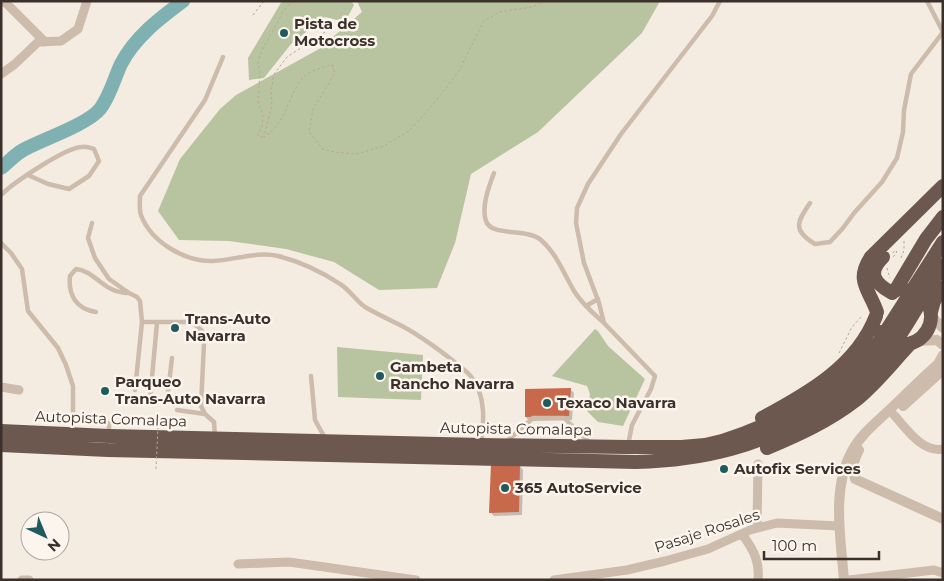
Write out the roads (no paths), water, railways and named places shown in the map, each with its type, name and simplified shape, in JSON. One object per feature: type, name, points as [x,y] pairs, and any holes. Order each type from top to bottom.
[{"type":"highway","points":[[908,343],[890,341],[880,332],[872,315],[863,274],[871,257],[943,186]]},
{"type":"highway","points":[[929,310],[916,292],[880,286],[874,276],[874,268],[943,197]]},
{"type":"highway","points":[[627,447],[710,436],[748,425],[800,397],[838,369],[866,339],[872,315],[943,217]]},
{"type":"highway","name":"Autopista Comalapa","points":[[1,431],[73,435],[109,430],[215,439],[481,445],[682,447],[722,441],[792,414],[844,379],[872,351],[891,325],[943,242]]},
{"type":"highway","name":"Autopista Comalapa","points":[[1,445],[108,450],[636,462],[665,461],[711,454],[734,449],[778,433],[836,400],[861,382],[890,349],[943,265]]},
{"type":"highway","points":[[636,462],[680,466],[715,463],[764,449],[797,436],[830,418],[854,401],[875,382],[908,343],[927,332],[929,310],[943,288]]},
{"type":"street","points":[[4,1],[45,42]]},
{"type":"street","points":[[1,74],[15,64],[38,42],[61,41],[78,29],[84,3]]},
{"type":"street","points":[[929,310],[943,328]]},
{"type":"street","points":[[908,343],[931,339],[940,341],[943,345]]},
{"type":"street","points":[[844,580],[839,526],[840,489],[848,457],[862,436],[938,364],[943,355]]},
{"type":"street","points":[[840,489],[854,476],[855,461],[867,439],[943,370]]},
{"type":"street","points":[[1,387],[20,390]]},
{"type":"street","points":[[894,415],[920,443],[937,450],[943,449]]},
{"type":"street","points":[[848,457],[854,476],[943,519]]},
{"type":"street","points":[[757,528],[758,464]]},
{"type":"street","name":"Pasaje Rosales","points":[[554,580],[627,570],[708,549],[757,528],[777,523],[839,526]]},
{"type":"street","points":[[742,534],[753,549],[759,564],[758,580]]},
{"type":"street","points":[[238,564],[289,562],[416,580]]},
{"type":"street","points":[[849,580],[934,570],[943,573]]},
{"type":"street","points":[[22,580],[29,580]]},
{"type":"lane","points":[[604,323],[598,299],[584,263],[576,223],[577,208],[588,184],[621,134],[712,16],[720,1]]},
{"type":"lane","points":[[810,203],[799,219],[800,232],[815,244],[830,242],[882,182],[898,158],[904,132],[904,110],[911,74],[943,32],[927,1]]},
{"type":"lane","points":[[223,56],[205,100],[140,196],[140,214],[153,236],[170,248],[191,258],[213,261],[263,255],[277,256],[308,267],[341,284],[362,305],[384,318],[403,326],[447,355],[472,378],[481,397],[484,425],[481,445]]},
{"type":"lane","points":[[1,195],[6,190],[28,175],[59,155],[81,146],[94,149],[98,161],[88,176],[69,189],[48,184],[28,175]]},
{"type":"lane","points":[[494,172],[484,210],[489,227],[496,230],[520,232],[539,238],[555,255],[575,292],[586,306],[655,376],[651,389],[632,425],[627,447]]},
{"type":"lane","points":[[92,222],[88,238],[95,258],[109,279],[137,297],[140,301],[142,322],[135,390]]},
{"type":"lane","points":[[1,242],[12,253],[22,269],[28,311],[58,348],[66,365],[73,386],[73,435]]},
{"type":"lane","points":[[96,312],[79,306],[72,297],[70,276],[76,269],[86,272],[114,291],[129,293]]},
{"type":"lane","points":[[586,306],[598,299]]},
{"type":"lane","points":[[142,322],[192,322],[202,331],[204,344],[201,406],[205,414],[214,422],[215,439]]},
{"type":"lane","points":[[157,323],[150,398],[167,400],[172,358]]},
{"type":"lane","points":[[311,376],[315,420],[327,442]]},
{"type":"lane","points":[[177,410],[205,414]]},
{"type":"lane","points":[[502,445],[532,418],[564,418],[594,446]]},
{"type":"waterway","points":[[1,168],[22,151],[76,126],[94,115],[107,99],[121,64],[133,45],[183,1]]},
{"type":"place","name":"Pista de Motocross","points":[[284,33]]},
{"type":"place","name":"Trans-Auto Navarra","points":[[175,328]]},
{"type":"place","name":"Gambeta Rancho Navarra","points":[[380,376]]},
{"type":"place","name":"Parqueo Trans-Auto Navarra","points":[[105,391]]},
{"type":"place","name":"Texaco Navarra","points":[[547,403]]},
{"type":"place","name":"Autofix Services","points":[[724,469]]},
{"type":"place","name":"365 AutoService","points":[[505,488]]}]
